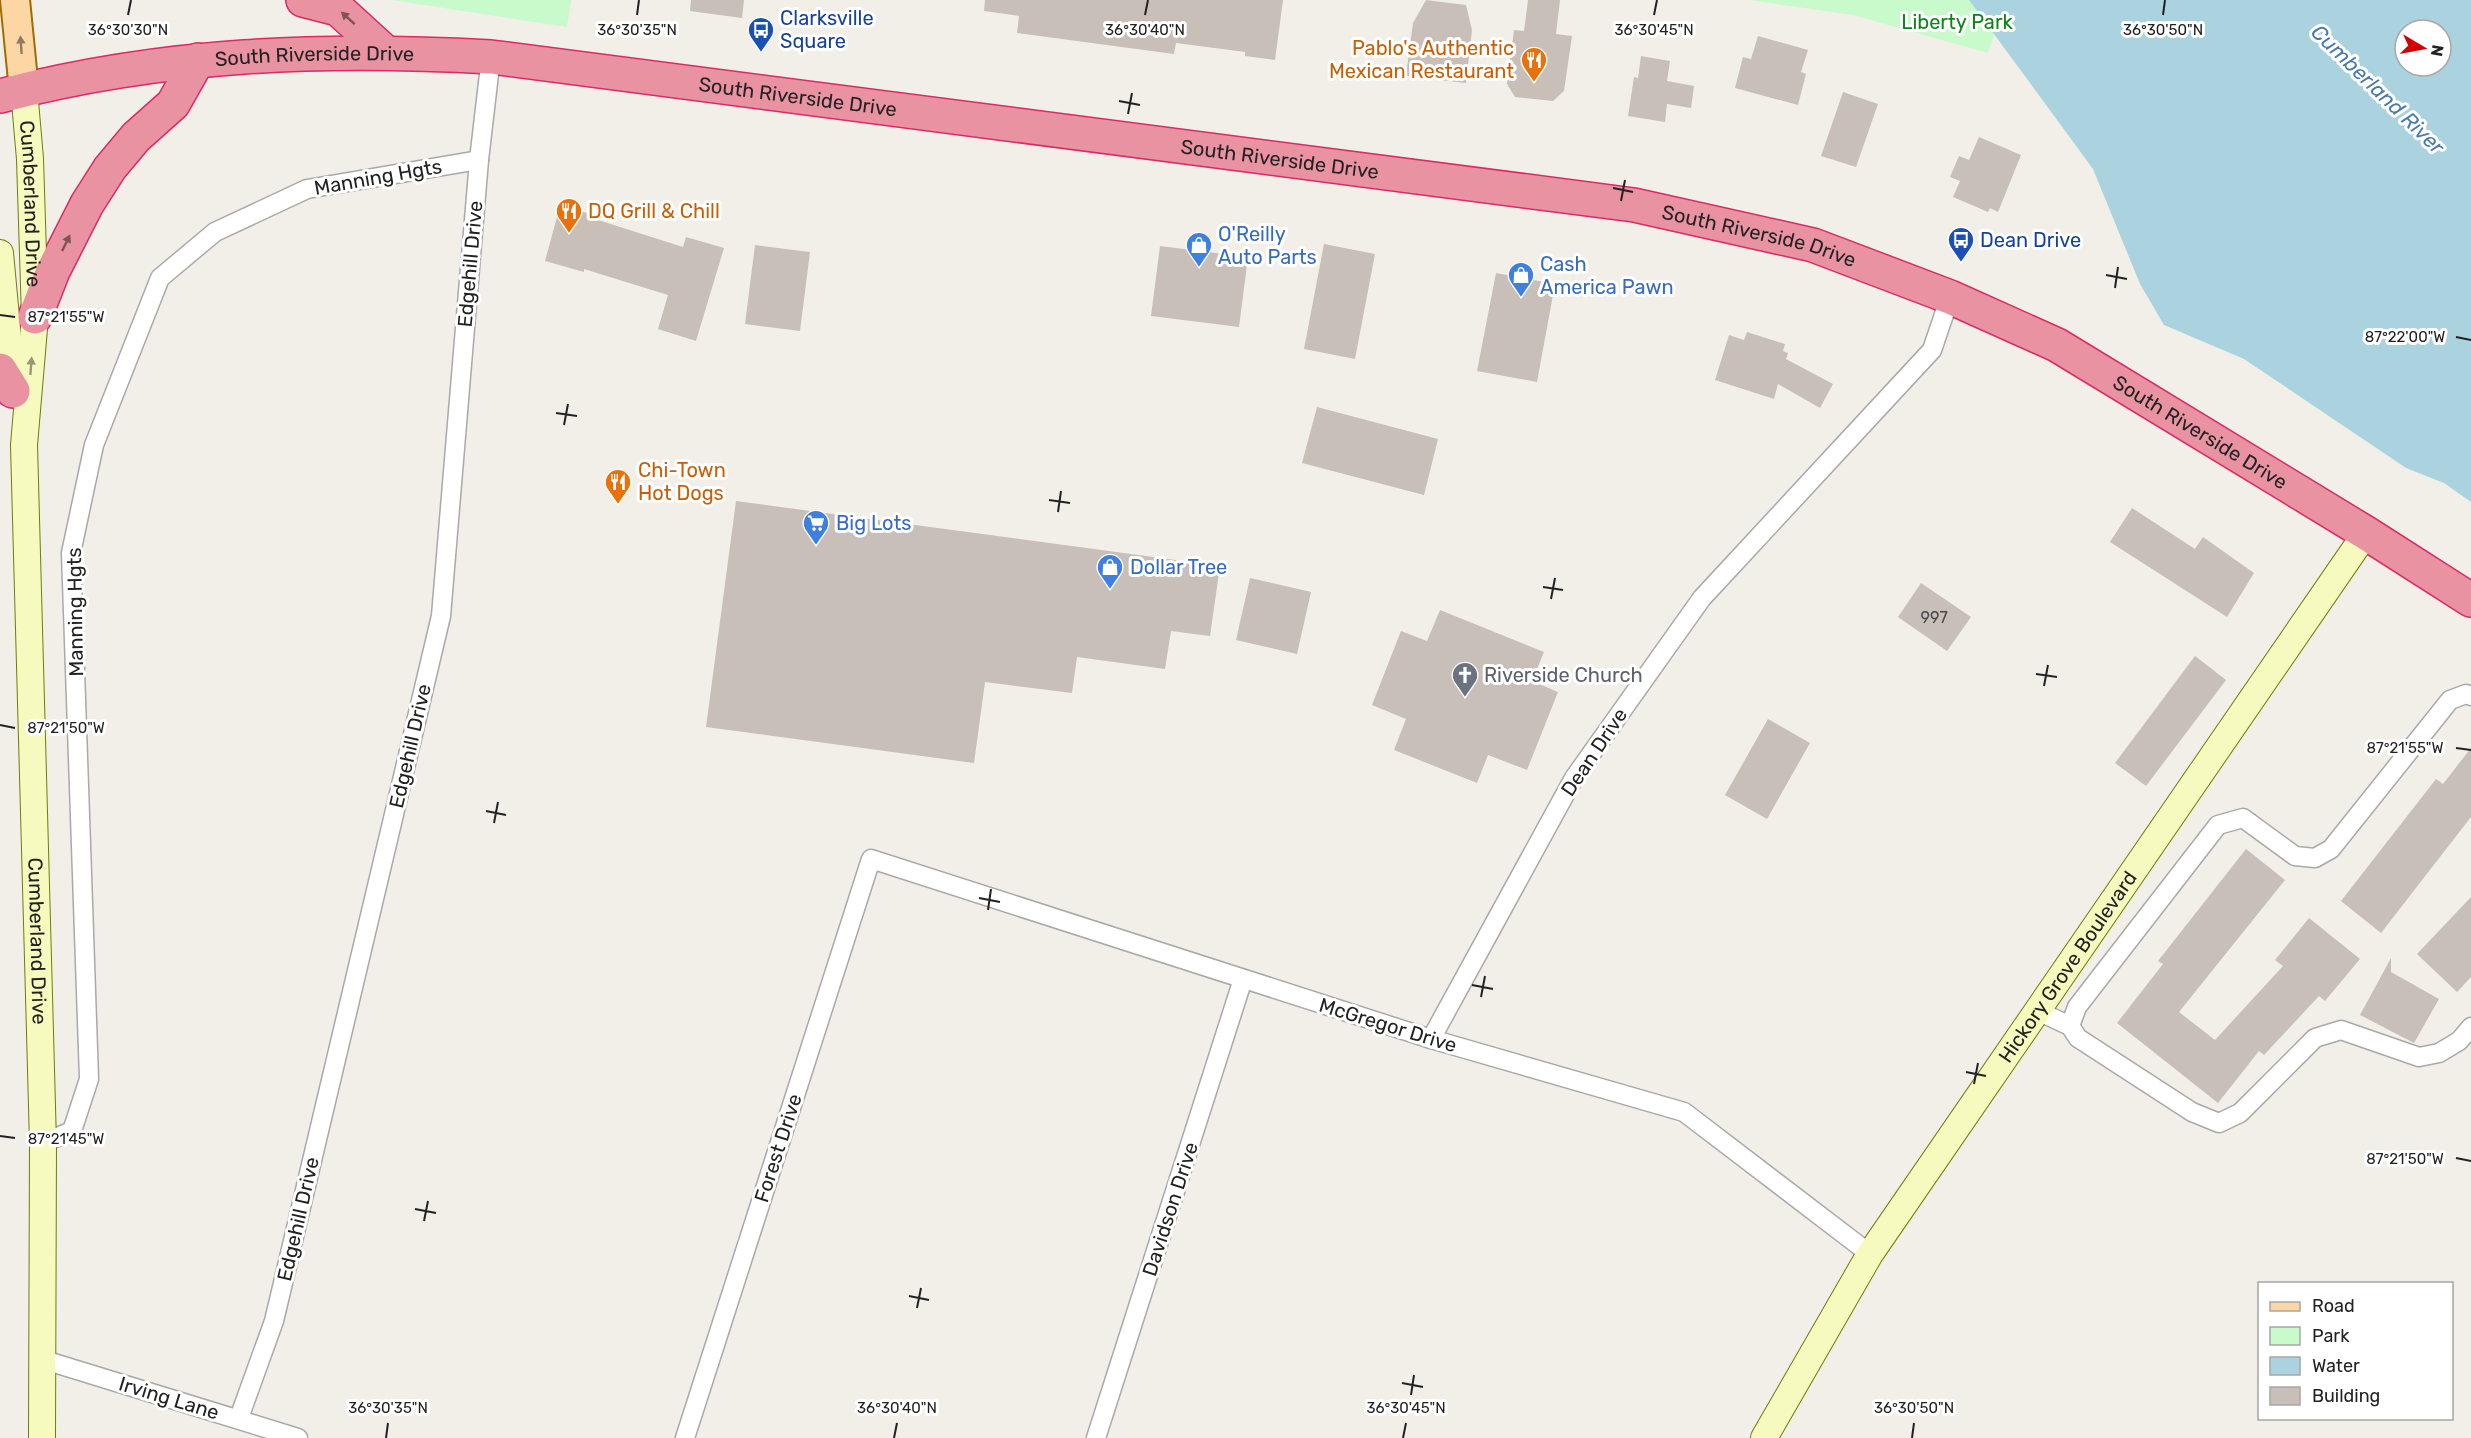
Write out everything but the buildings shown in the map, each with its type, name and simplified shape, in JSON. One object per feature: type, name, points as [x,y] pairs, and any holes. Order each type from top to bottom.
[{"type":"highway","points":[[303,0],[338,9],[384,51]]},
{"type":"highway","name":"South Riverside Drive","points":[[12,93],[130,69],[266,54],[384,51],[491,57],[1634,205],[1813,245],[1950,297],[2056,345],[2366,533],[2471,600]]},
{"type":"highway","points":[[35,316],[53,271],[87,204],[110,168],[136,137],[173,104],[198,60]]},
{"type":"main road","name":"Cumberland Drive","points":[[15,0],[12,93],[30,159],[35,316],[24,445],[43,1143],[40,1359],[42,1438]]},
{"type":"main road","name":"Cumberland Drive","points":[[0,254],[7,381],[24,445]]},
{"type":"main road","name":"Hickory Grove Boulevard","points":[[1764,1438],[1870,1254],[2366,533]]},
{"type":"street","name":"Edgehill Drive","points":[[239,1418],[274,1321],[441,616],[479,160],[491,57]]},
{"type":"street","name":"Manning Hgts","points":[[43,1143],[72,1131],[89,1079],[71,553],[94,445],[160,278],[215,232],[307,189],[479,160]]},
{"type":"street","name":"Dean Drive","points":[[1431,1039],[1574,777],[1702,598],[1932,350],[1950,297]]},
{"type":"street","points":[[2070,1026],[2077,1007],[2218,825],[2243,818],[2295,856],[2315,858],[2331,849],[2450,700],[2466,694],[2471,696]]},
{"type":"street","name":"McGregor Drive","points":[[871,859],[1431,1039],[1684,1112],[1870,1254]]},
{"type":"street","name":"Forest Drive","points":[[685,1438],[871,859]]},
{"type":"street","name":"Davidson Drive","points":[[1096,1438],[1243,979]]},
{"type":"street","points":[[2038,1011],[2070,1026],[2078,1038],[2192,1112],[2219,1123],[2240,1113],[2315,1038],[2341,1030],[2419,1057],[2439,1053],[2459,1041],[2471,1028]]},
{"type":"street","name":"Irving Lane","points":[[40,1359],[239,1418],[298,1438]]},
{"type":"green space","points":[[392,0],[571,0],[567,27]]},
{"type":"green space","name":"Liberty Park","points":[[1749,0],[1969,0],[1995,32],[1988,53],[1853,15]]},
{"type":"water","name":"Cumberland River","points":[[1969,0],[2471,0],[2471,502],[2444,483],[2406,468],[2244,359],[2164,325],[2140,284],[2093,169]]},
{"type":"place","name":"Clarksville Square","points":[[761,53]]},
{"type":"place","name":"Pablo's Authentic Mexican Restaurant","points":[[1534,83]]},
{"type":"place","name":"DQ Grill & Chill","points":[[569,234]]},
{"type":"place","name":"Dean Drive","points":[[1961,263]]},
{"type":"place","name":"O'Reilly Auto Parts","points":[[1199,268]]},
{"type":"place","name":"Cash America Pawn","points":[[1521,298]]},
{"type":"place","name":"Chi-Town Hot Dogs","points":[[618,505]]},
{"type":"place","name":"Big Lots","points":[[816,546]]},
{"type":"place","name":"Dollar Tree","points":[[1110,590]]},
{"type":"place","name":"Riverside Church","points":[[1465,698]]}]
